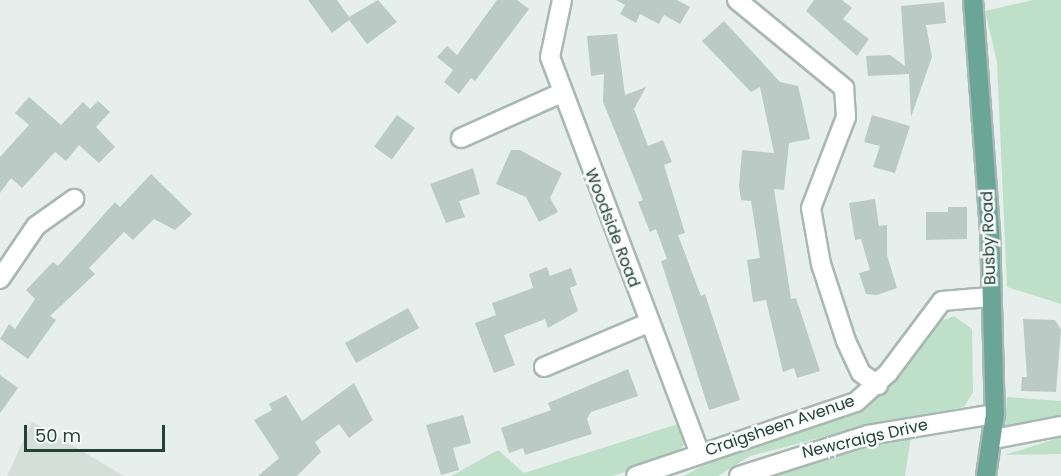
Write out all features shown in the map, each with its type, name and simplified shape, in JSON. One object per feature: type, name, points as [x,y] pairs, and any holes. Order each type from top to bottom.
[{"type":"main road","name":"Busby Road","points":[[973,0],[995,414],[986,476]]},
{"type":"street","name":"Woodside Road","points":[[562,0],[549,42],[561,93],[700,454]]},
{"type":"street","points":[[737,0],[844,88],[846,117],[812,208],[821,264],[846,341],[861,373],[878,385]]},
{"type":"street","points":[[460,138],[561,93]]},
{"type":"street","points":[[0,279],[36,226],[74,199]]},
{"type":"street","name":"Craigsheen Avenue","points":[[636,476],[676,468],[700,454],[856,402],[878,385],[942,301],[990,297]]},
{"type":"street","points":[[544,367],[648,323]]},
{"type":"street","name":"Newcraigs Drive","points":[[739,476],[868,435],[995,414]]},
{"type":"street","points":[[993,439],[1061,426]]},
{"type":"shaded area","points":[[33,422],[124,476],[7,476]]},
{"type":"green space","points":[[1033,0],[1061,0],[1061,304],[1007,287],[997,62],[985,11]]},
{"type":"green space","points":[[954,316],[972,329],[973,392],[964,407],[877,423],[750,456],[718,476],[684,476],[718,457],[848,416],[893,383],[936,323]]},
{"type":"green space","points":[[1007,397],[1061,401],[1061,423],[1005,427]]},
{"type":"green space","points":[[681,423],[685,443],[677,454],[613,476],[451,476],[498,450],[524,473]]},
{"type":"green space","points":[[911,436],[905,476],[757,476],[880,438]]},
{"type":"green space","points":[[1061,437],[1061,454],[1005,455]]},
{"type":"building","points":[[308,0],[337,0],[349,17],[378,0],[397,22],[367,44],[349,20],[332,33]]},
{"type":"building","points":[[497,0],[517,0],[529,9],[475,81],[471,78],[459,94],[444,82],[453,70],[437,57],[447,46],[457,55]]},
{"type":"building","points":[[616,0],[677,0],[690,7],[680,24],[664,15],[659,24],[640,14],[636,23],[620,14],[625,5]]},
{"type":"building","points":[[814,0],[842,0],[852,8],[843,19],[869,39],[857,56],[806,11]]},
{"type":"building","points":[[944,2],[946,23],[926,25],[932,57],[911,117],[909,74],[868,76],[866,56],[890,55],[905,66],[901,6]]},
{"type":"building","points":[[724,21],[780,82],[798,86],[810,139],[789,143],[784,190],[774,189],[791,299],[796,298],[820,371],[797,378],[794,368],[783,372],[766,300],[753,302],[747,260],[760,258],[751,201],[741,200],[739,186],[742,150],[774,153],[760,87],[751,92],[702,41]]},
{"type":"building","points":[[617,34],[625,95],[646,87],[634,109],[648,146],[663,140],[672,162],[664,165],[685,233],[678,235],[701,296],[705,294],[740,400],[709,410],[661,261],[667,259],[656,229],[650,232],[638,202],[643,200],[603,102],[604,74],[591,76],[587,36]]},
{"type":"building","points":[[29,97],[61,125],[83,102],[90,109],[98,101],[110,112],[96,127],[115,147],[99,163],[79,145],[66,161],[55,152],[22,188],[11,178],[0,193],[0,157],[29,125],[15,113]]},
{"type":"building","points":[[397,115],[415,128],[392,159],[374,147]]},
{"type":"building","points":[[872,115],[910,126],[895,173],[873,167],[880,146],[864,142]]},
{"type":"building","points":[[511,150],[520,150],[562,173],[550,198],[558,212],[539,222],[526,197],[496,184]]},
{"type":"building","points":[[473,168],[480,194],[459,201],[465,217],[446,223],[430,184]]},
{"type":"building","points":[[151,174],[192,214],[175,230],[154,219],[133,240],[124,232],[89,268],[95,274],[50,316],[56,320],[28,359],[0,339],[9,324],[15,329],[35,299],[26,290],[53,262],[58,266],[115,202],[120,207]]},
{"type":"building","points":[[875,199],[879,226],[887,225],[887,255],[897,288],[877,295],[866,294],[859,273],[870,270],[861,239],[855,240],[849,203]]},
{"type":"building","points":[[948,207],[967,207],[967,239],[926,240],[926,212],[948,212]]},
{"type":"building","points":[[547,267],[550,276],[571,268],[577,285],[570,288],[578,311],[548,328],[545,319],[504,335],[515,365],[494,373],[475,323],[496,315],[492,303],[533,288],[529,274]]},
{"type":"building","points":[[408,308],[419,328],[356,363],[345,343]]},
{"type":"building","points":[[1023,319],[1055,320],[1061,330],[1056,392],[1021,391],[1022,377],[1027,377]]},
{"type":"building","points":[[628,369],[638,396],[591,412],[587,419],[592,434],[525,455],[523,448],[509,453],[501,428],[551,410],[548,403]]},
{"type":"building","points":[[0,375],[18,388],[0,413]]},
{"type":"building","points":[[354,383],[373,420],[349,438],[339,424],[315,442],[321,452],[297,476],[258,476],[279,458],[254,420],[272,410],[269,404],[286,395],[302,421]]},
{"type":"building","points":[[463,415],[471,443],[453,448],[459,470],[441,475],[426,425]]}]
